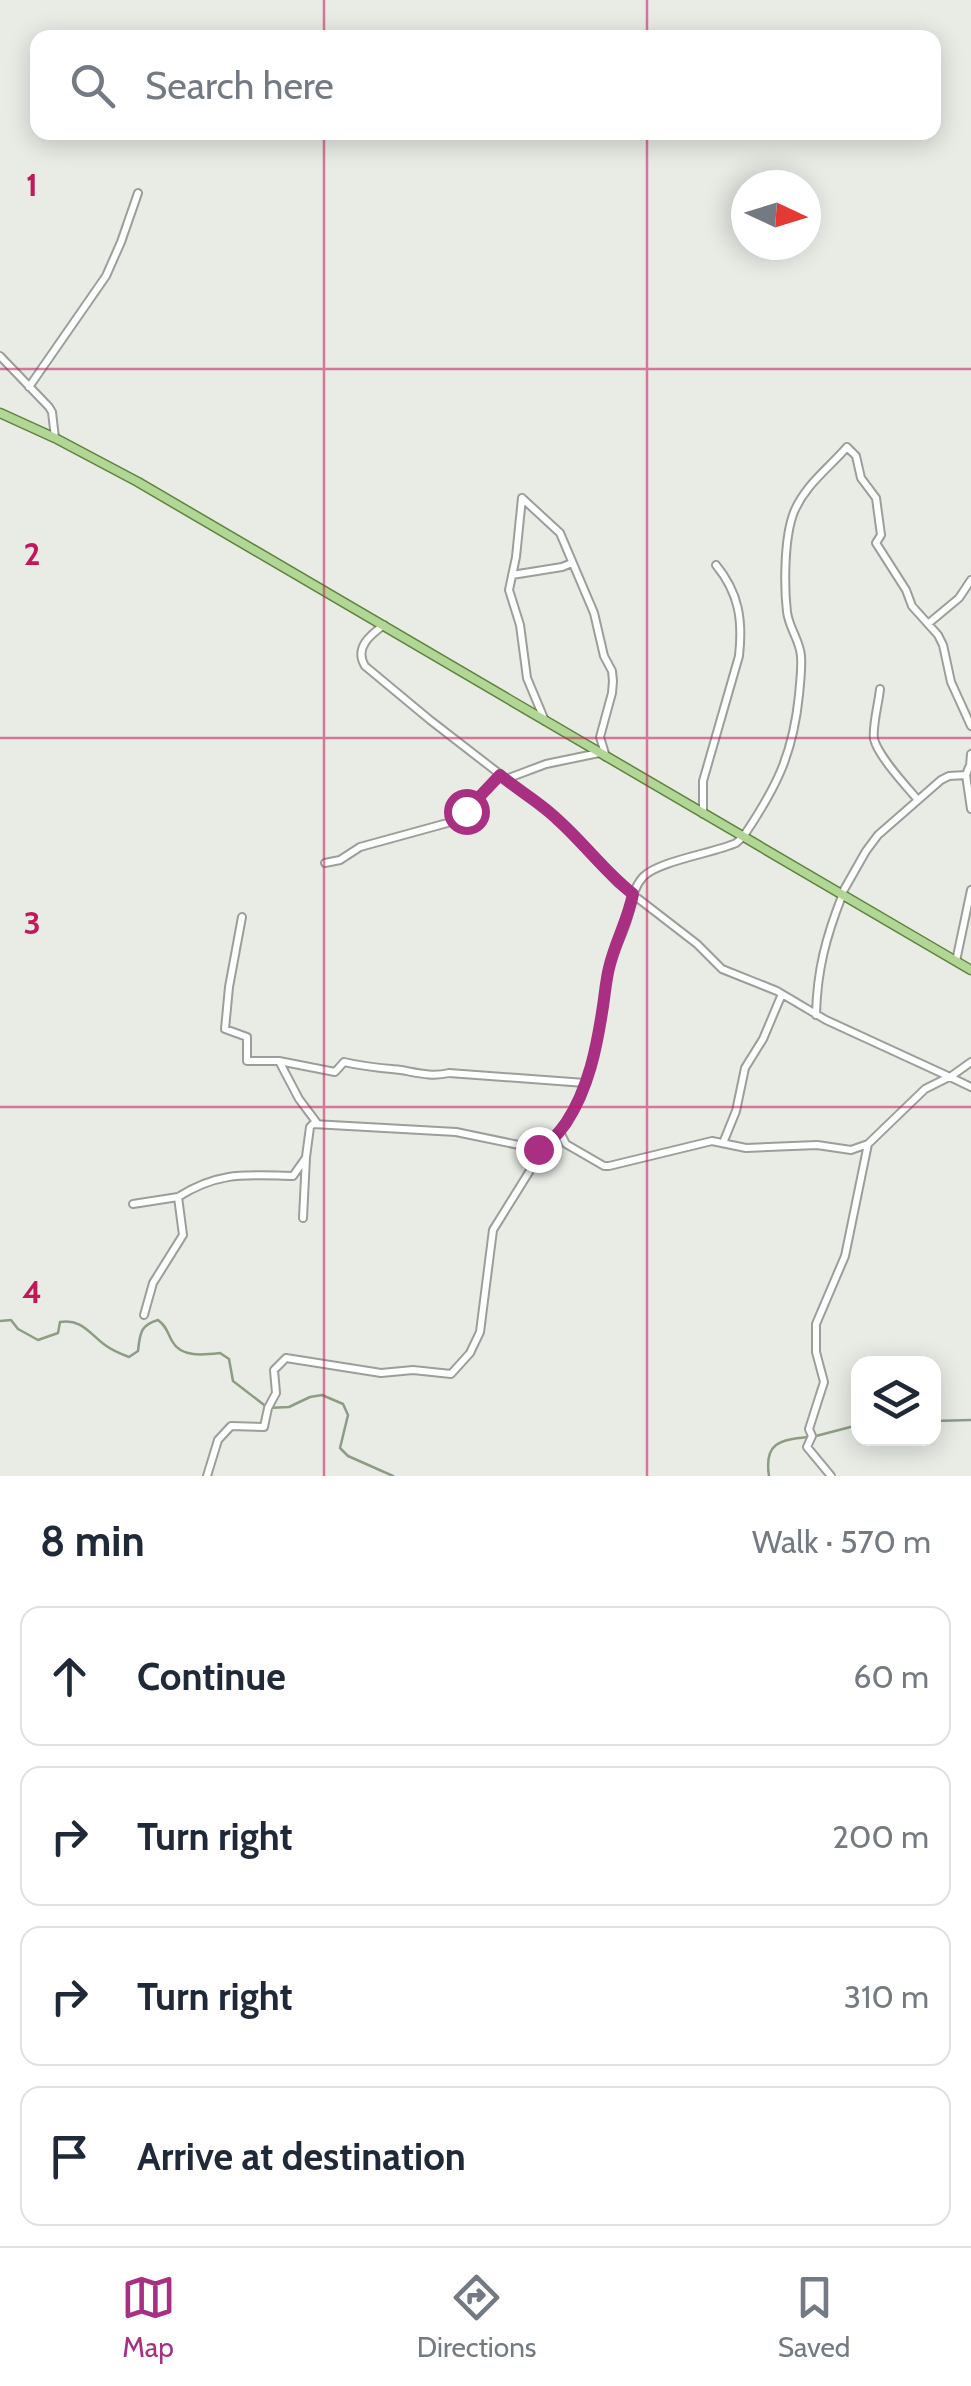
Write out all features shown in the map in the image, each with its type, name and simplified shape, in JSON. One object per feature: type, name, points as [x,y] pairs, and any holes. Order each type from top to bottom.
[{"type":"main road","points":[[0,414],[138,482],[971,970]]},
{"type":"street","points":[[29,386],[106,276],[138,193]]},
{"type":"street","points":[[0,356],[52,412],[55,438]]},
{"type":"street","points":[[207,1476],[218,1440],[231,1426],[264,1427],[276,1393],[274,1370],[286,1358],[382,1373],[413,1370],[451,1374],[470,1352],[480,1332],[493,1230],[544,1147],[560,1132],[586,1083],[597,1042],[607,974],[633,894],[646,874],[730,846],[743,837],[778,780],[790,752],[801,658],[788,612],[786,553],[790,526],[808,486],[847,447],[856,456],[861,478],[877,503],[881,535],[876,543],[912,606],[929,623],[943,646],[951,682],[971,726]]},
{"type":"street","points":[[325,863],[368,845],[451,822],[503,777],[546,764],[603,755],[600,737],[612,694],[612,671],[604,656],[594,612],[560,533],[522,498],[510,598],[520,624],[527,678],[546,722]]},
{"type":"street","points":[[510,576],[572,563]]},
{"type":"street","points":[[704,814],[703,781],[739,656],[741,636],[739,605],[716,564]]},
{"type":"street","points":[[929,623],[959,598],[971,580]]},
{"type":"street","points":[[385,625],[366,640],[362,660],[366,666],[554,816],[595,861],[722,969],[782,994],[816,1015],[971,1087]]},
{"type":"street","points":[[880,689],[874,730],[876,744],[918,800]]},
{"type":"street","points":[[971,754],[971,809]]},
{"type":"street","points":[[816,1015],[826,935],[866,851],[878,835],[945,778],[969,769]]},
{"type":"street","points":[[956,961],[971,890]]},
{"type":"street","points":[[242,917],[230,975],[225,1029],[247,1037],[248,1061],[335,1072],[344,1062],[438,1076],[449,1073],[586,1083]]},
{"type":"street","points":[[722,1143],[736,1111],[745,1068],[763,1040],[782,994]]},
{"type":"street","points":[[279,1062],[317,1122],[456,1132],[531,1148],[544,1147]]},
{"type":"street","points":[[560,1132],[566,1144],[604,1166],[712,1141],[746,1148],[817,1145],[851,1150],[868,1144],[925,1089],[971,1062]]},
{"type":"street","points":[[304,1218],[310,1127],[317,1122]]},
{"type":"street","points":[[831,1476],[807,1446],[824,1382],[816,1352],[816,1324],[845,1256],[868,1144]]},
{"type":"street","points":[[133,1204],[178,1197],[213,1178],[293,1176],[306,1157]]},
{"type":"street","points":[[144,1315],[153,1283],[184,1235],[178,1197]]},
{"type":"waterway","points":[[0,1321],[11,1320],[18,1329],[38,1340],[58,1333],[60,1322],[74,1322],[129,1357],[138,1351],[144,1328],[158,1320],[181,1350],[193,1354],[220,1353],[229,1359],[233,1381],[268,1408],[289,1407],[322,1395],[343,1404],[348,1415],[340,1448],[348,1456],[393,1476]]},
{"type":"waterway","points":[[941,1421],[971,1420]]},
{"type":"waterway","points":[[816,1436],[851,1427]]},
{"type":"waterway","points":[[769,1476],[771,1450],[782,1442],[808,1437]]},
{"type":"route","points":[[466,811],[500,775],[554,816],[595,861],[633,894],[607,974],[597,1042],[581,1095],[560,1132],[538,1149]]}]
